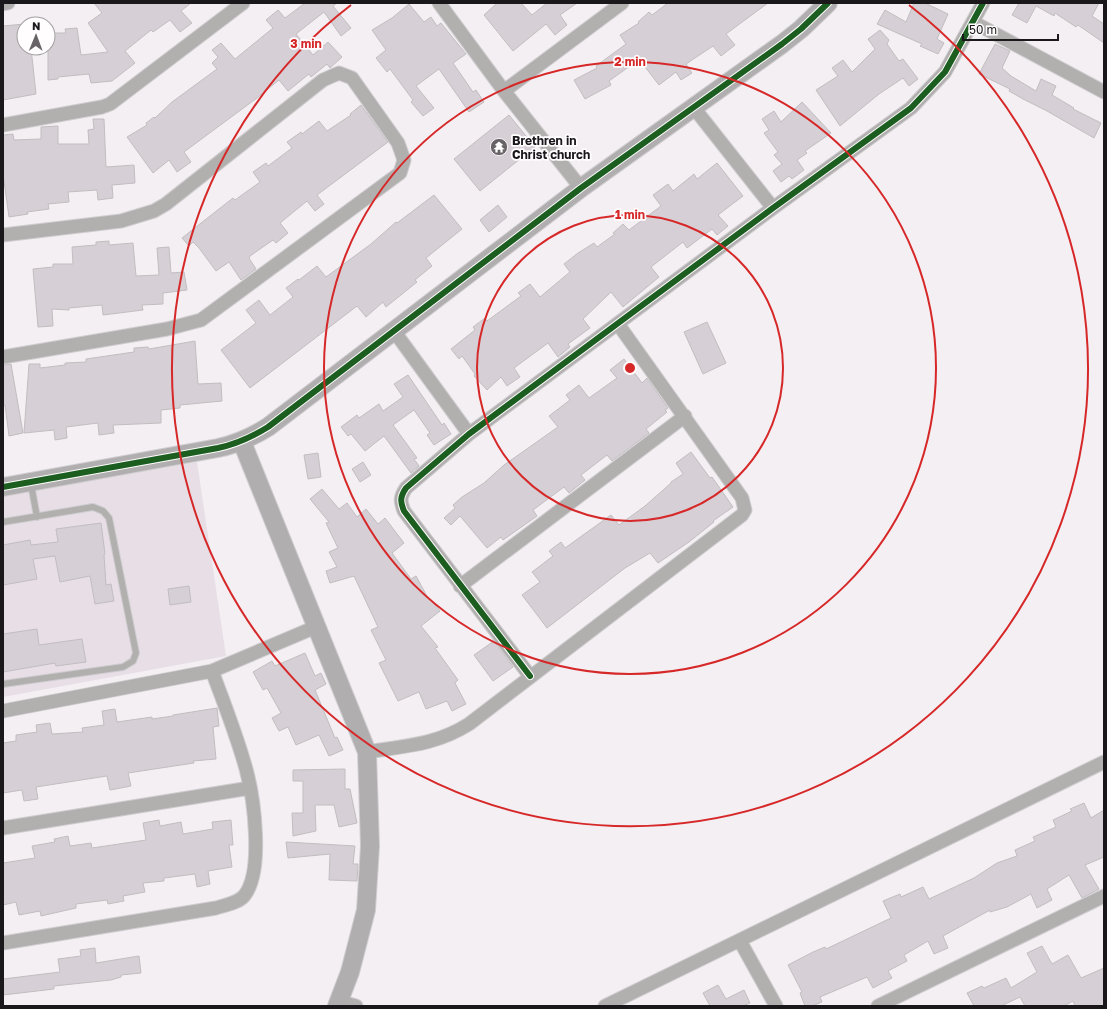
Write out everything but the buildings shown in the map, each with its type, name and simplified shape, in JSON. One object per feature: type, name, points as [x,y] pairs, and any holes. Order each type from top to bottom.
[{"type":"street","points":[[3,4],[8,3]]},
{"type":"street","points":[[3,125],[102,107],[110,104],[243,3]]},
{"type":"street","points":[[439,3],[504,91],[580,188]]},
{"type":"street","points":[[504,91],[622,3]]},
{"type":"street","points":[[3,487],[218,448],[242,442],[268,427],[580,188],[782,44],[801,29],[828,3]]},
{"type":"street","points":[[530,676],[404,511],[401,502],[401,495],[406,488],[469,434],[773,208],[911,108],[945,72],[983,3]]},
{"type":"street","points":[[973,22],[1104,92]]},
{"type":"street","points":[[3,235],[122,221],[154,211],[166,204],[323,80],[339,73],[347,74],[352,78],[398,143],[404,160],[400,173],[201,320],[167,329],[4,353]]},
{"type":"street","points":[[694,108],[773,208]]},
{"type":"street","points":[[367,752],[432,742],[452,735],[469,724],[742,515],[744,510],[742,498],[618,324]]},
{"type":"street","points":[[394,331],[469,434]]},
{"type":"street","points":[[460,586],[685,416]]},
{"type":"street","points":[[242,442],[318,626],[367,752],[370,846],[366,910],[350,972],[337,1003],[356,1006]]},
{"type":"street","points":[[3,711],[212,671],[318,626]]},
{"type":"street","points":[[3,943],[216,908],[235,902],[243,897],[252,883],[255,871],[255,839],[250,788],[235,733],[212,671]]},
{"type":"street","points":[[605,1006],[1104,762]]},
{"type":"street","points":[[3,828],[250,788]]},
{"type":"street","points":[[878,1006],[1104,896]]},
{"type":"street","points":[[740,940],[776,1006]]},
{"type":"lane","points":[[30,482],[37,517]]},
{"type":"lane","points":[[3,522],[93,507],[103,511],[109,518],[136,653],[133,661],[123,666],[3,684]]},
{"type":"shaded area","points":[[197,462],[226,656],[3,697],[3,495]]},
{"type":"cycle path","points":[[3,487],[218,448],[238,442],[262,431],[581,188],[782,44],[801,29],[828,3]]},
{"type":"cycle path","points":[[530,676],[404,511],[401,499],[406,488],[469,434],[773,208],[911,108],[945,72],[983,3]]},
{"type":"place","name":"Brethren in Christ church","points":[[499,147]]}]
